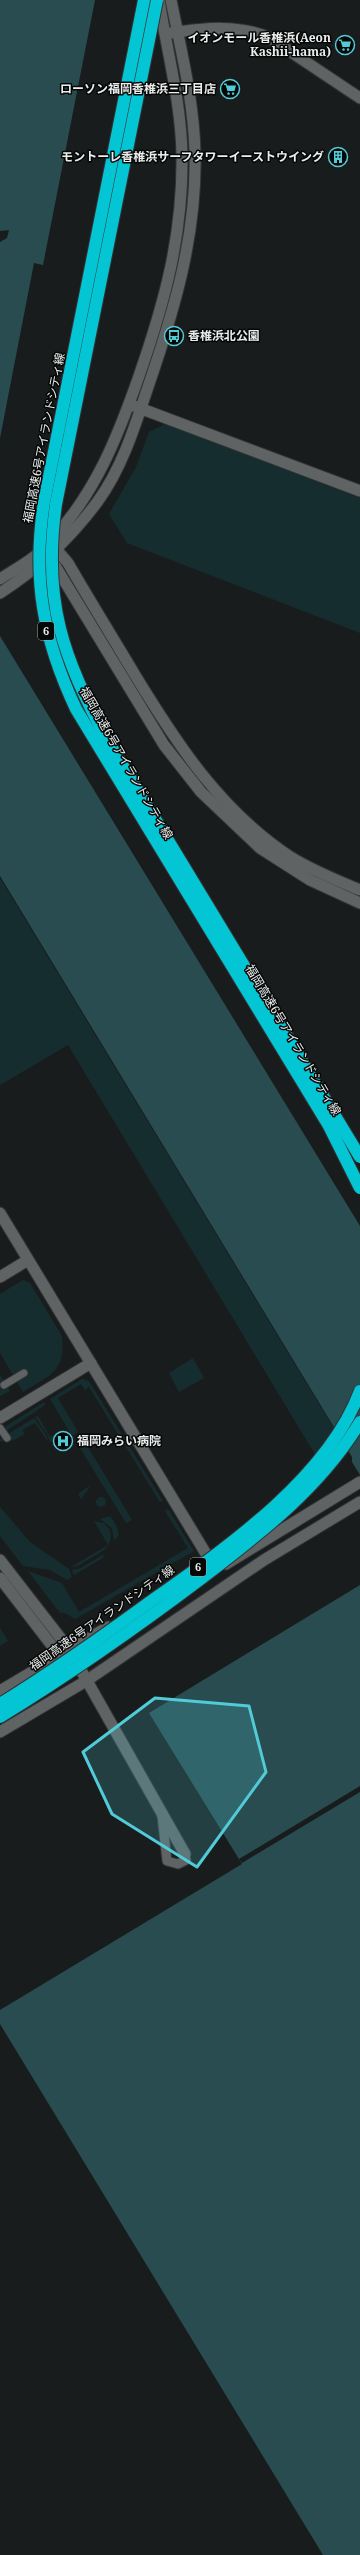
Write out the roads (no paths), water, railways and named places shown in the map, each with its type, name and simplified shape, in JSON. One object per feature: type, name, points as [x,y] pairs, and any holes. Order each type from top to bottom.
[{"type":"highway","name":"福岡高速6号アイランドシティ線","points":[[144,0],[42,514],[39,583],[45,626],[62,679],[76,709],[329,1126],[360,1188]]},
{"type":"highway","name":"福岡高速6号アイランドシティ線","points":[[158,0],[56,504],[52,547],[54,604],[64,647],[73,674],[109,743],[360,1157]]},
{"type":"highway","name":"福岡高速6号アイランドシティ線","points":[[0,1704],[103,1636],[178,1582],[266,1512],[315,1465],[340,1430],[360,1391]]},
{"type":"highway","name":"福岡高速6号アイランドシティ線","points":[[0,1717],[110,1645],[245,1545],[315,1484],[339,1455],[360,1422]]},
{"type":"street","points":[[0,579],[25,563],[52,551],[99,477],[129,404],[169,282],[181,210],[182,153],[178,105],[166,34],[158,0]]},
{"type":"street","points":[[0,593],[31,573],[98,501],[110,482],[141,408],[175,309],[186,262],[192,210],[195,153],[190,103],[171,0]]},
{"type":"street","points":[[166,34],[233,28],[259,33],[270,38],[360,98]]},
{"type":"street","points":[[129,404],[360,491]]},
{"type":"street","points":[[52,551],[174,738],[211,787],[266,840],[314,871],[360,890]]},
{"type":"street","points":[[52,551],[164,745],[201,792],[260,848],[310,880],[360,903]]},
{"type":"street","points":[[0,1213],[216,1570]]},
{"type":"street","points":[[0,1277],[28,1260]]},
{"type":"street","points":[[0,1418],[90,1363]]},
{"type":"street","points":[[4,1385],[24,1373]]},
{"type":"street","points":[[0,1428],[7,1438]]},
{"type":"street","points":[[0,1691],[69,1649],[216,1570],[360,1482]]},
{"type":"street","points":[[0,1732],[86,1680],[287,1546],[360,1502]]},
{"type":"street","points":[[0,1560],[69,1649],[162,1816],[185,1854],[186,1860],[178,1864],[167,1861],[162,1816]]},
{"type":"street","points":[[0,1578],[59,1656],[86,1680]]},
{"type":"place","name":"イオンモール香椎浜(Aeon Kashii-hama)","points":[[345,45]]},
{"type":"place","name":"ローソン福岡香椎浜三丁目店","points":[[230,89]]},
{"type":"place","name":"モントーレ香椎浜サーフタワーイーストウイング","points":[[338,157]]},
{"type":"place","name":"香椎浜北公園","points":[[174,336]]},
{"type":"place","name":"福岡みらい病院","points":[[63,1441]]}]
